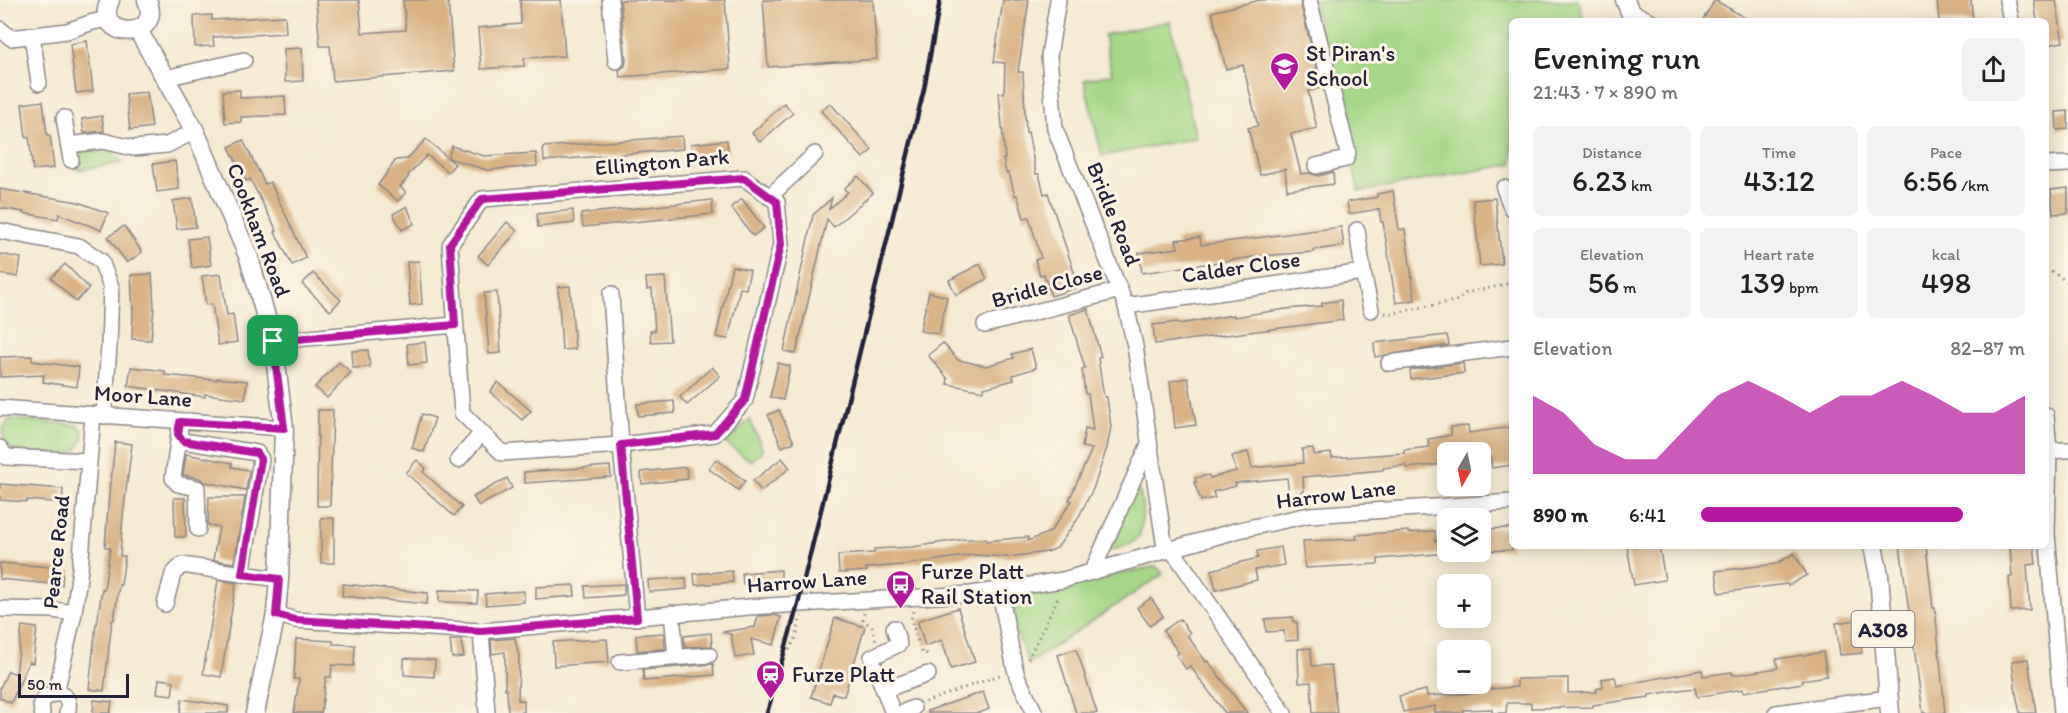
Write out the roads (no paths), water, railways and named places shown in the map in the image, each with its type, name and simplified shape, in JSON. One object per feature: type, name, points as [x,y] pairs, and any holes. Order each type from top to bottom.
[{"type":"main road","points":[[110,0],[107,12],[109,19],[121,31],[129,32],[138,30],[149,18],[150,1]]},
{"type":"main road","name":"Cookham Road","points":[[138,30],[195,131],[249,258],[273,341],[284,428],[279,579],[276,615],[255,713]]},
{"type":"main road","name":"A308","points":[[1874,549],[1879,575],[1889,705]]},
{"type":"street","points":[[610,0],[615,60]]},
{"type":"street","name":"Bridle Road","points":[[1058,0],[1049,56],[1055,129],[1126,306],[1135,346],[1164,542],[1178,558],[1284,713]]},
{"type":"street","points":[[1309,0],[1348,153],[1346,159],[1316,166]]},
{"type":"street","points":[[2007,0],[2010,18]]},
{"type":"street","points":[[1630,11],[1644,18]]},
{"type":"street","points":[[0,29],[11,38],[67,31],[109,19]]},
{"type":"street","points":[[32,35],[39,83]]},
{"type":"street","points":[[165,78],[244,60]]},
{"type":"street","points":[[64,118],[70,152],[103,141],[133,148],[167,145],[195,131]]},
{"type":"street","points":[[769,197],[815,154]]},
{"type":"street","points":[[2049,165],[2068,164]]},
{"type":"street","name":"Ellington Park","points":[[744,178],[769,197],[777,202],[781,244],[745,400],[715,434],[621,445],[502,453],[462,413],[450,244],[464,213],[482,199],[744,178]]},
{"type":"street","points":[[1504,188],[1509,201]]},
{"type":"street","points":[[1357,230],[1371,310]]},
{"type":"street","name":"Pearce Road","points":[[0,231],[44,246],[79,246],[101,261],[111,287],[110,346],[88,461],[80,569],[74,613],[56,693],[47,695],[41,703],[42,713]]},
{"type":"street","name":"Calder Close","points":[[1126,306],[1363,272]]},
{"type":"street","name":"Bridle Close","points":[[985,326],[1120,290]]},
{"type":"street","points":[[611,294],[621,445],[637,618]]},
{"type":"street","points":[[273,341],[455,325]]},
{"type":"street","points":[[1389,363],[1509,347]]},
{"type":"street","name":"Moor Lane","points":[[0,408],[98,416],[179,428],[284,428]]},
{"type":"street","points":[[179,428],[173,478],[178,484],[197,488],[198,529]]},
{"type":"street","points":[[179,428],[183,441],[257,453],[261,459],[242,574]]},
{"type":"street","points":[[458,460],[482,433]]},
{"type":"street","points":[[1092,572],[1149,444]]},
{"type":"street","points":[[0,448],[6,457],[88,461]]},
{"type":"street","points":[[2049,451],[2068,450]]},
{"type":"street","name":"Harrow Lane","points":[[276,615],[295,620],[481,631],[672,613],[1000,591],[1063,580],[1239,530],[1310,515],[1509,502]]},
{"type":"street","points":[[2048,549],[2062,713]]},
{"type":"street","points":[[165,604],[173,574],[182,565],[279,579]]},
{"type":"street","points":[[1000,591],[1014,667],[1035,713]]},
{"type":"street","points":[[0,609],[53,610],[74,613]]},
{"type":"street","points":[[672,613],[676,657]]},
{"type":"street","points":[[893,713],[872,657],[899,644],[894,628]]},
{"type":"street","points":[[481,631],[487,713]]},
{"type":"street","points":[[620,662],[709,655]]},
{"type":"street","points":[[884,690],[928,674]]},
{"type":"street","points":[[56,693],[68,700],[67,713]]},
{"type":"street","points":[[1776,713],[1889,705]]},
{"type":"railway","points":[[767,713],[798,604],[924,89],[940,0]]},
{"type":"place","name":"St Piran's School","points":[[1285,92]]},
{"type":"place","name":"Furze Platt Rail Station","points":[[900,610]]},
{"type":"place","name":"Furze Platt","points":[[771,700]]}]
